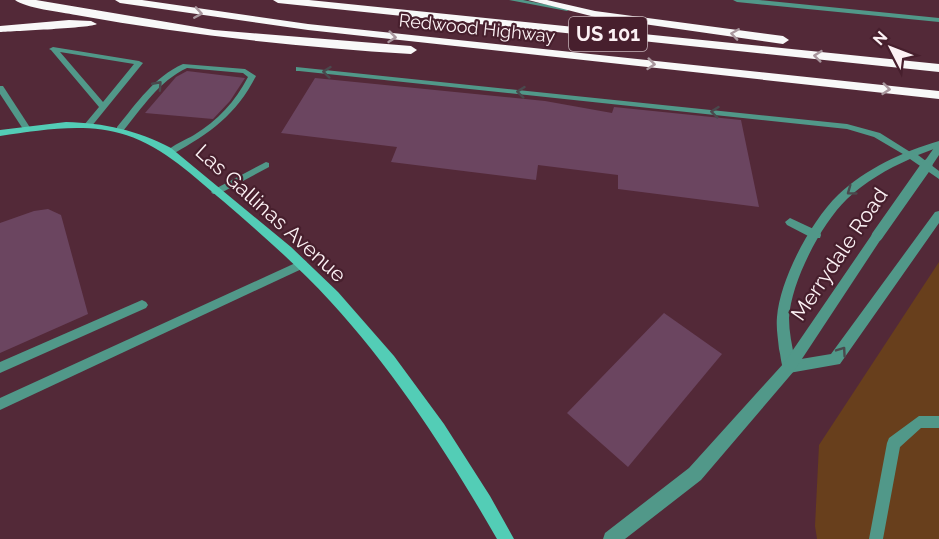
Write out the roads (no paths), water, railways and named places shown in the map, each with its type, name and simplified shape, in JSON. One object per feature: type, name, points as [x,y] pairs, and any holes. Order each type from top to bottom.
[{"type":"highway","points":[[20,0],[154,26]]},
{"type":"highway","name":"Redwood Highway","points":[[120,0],[251,21],[939,95]]},
{"type":"highway","name":"Redwood Highway","points":[[278,0],[939,69]]},
{"type":"highway","points":[[532,0],[567,9],[939,62]]},
{"type":"highway","points":[[0,29],[69,23],[154,26],[361,48],[592,58]]},
{"type":"main road","name":"Las Gallinas Avenue","points":[[0,133],[88,125],[120,129],[147,138],[170,152],[302,264],[343,306],[417,395],[472,480],[506,539]]},
{"type":"street","points":[[737,0],[939,20]]},
{"type":"street","name":"Merrydale Road","points":[[789,367],[783,315],[796,271],[816,235],[841,198],[878,172],[911,154],[939,146]]},
{"type":"street","name":"Merrydale Road","points":[[611,539],[695,474],[789,367],[939,146]]},
{"type":"street","points":[[911,154],[939,176]]},
{"type":"street","points":[[789,367],[835,360],[939,215]]},
{"type":"lane","points":[[513,0],[567,9]]},
{"type":"lane","points":[[88,125],[103,107],[139,63],[53,50],[103,107]]},
{"type":"lane","points":[[120,129],[163,79],[177,69],[186,66],[245,71],[252,76],[226,116],[215,126],[170,152]]},
{"type":"lane","points":[[299,69],[856,126],[879,134],[911,154]]},
{"type":"lane","points":[[0,88],[27,129]]},
{"type":"lane","points":[[216,192],[266,165]]},
{"type":"lane","points":[[790,222],[816,235]]},
{"type":"lane","points":[[0,404],[302,264]]},
{"type":"lane","points":[[0,368],[142,305]]},
{"type":"lane","points":[[876,539],[894,443],[919,422],[939,422]]}]
